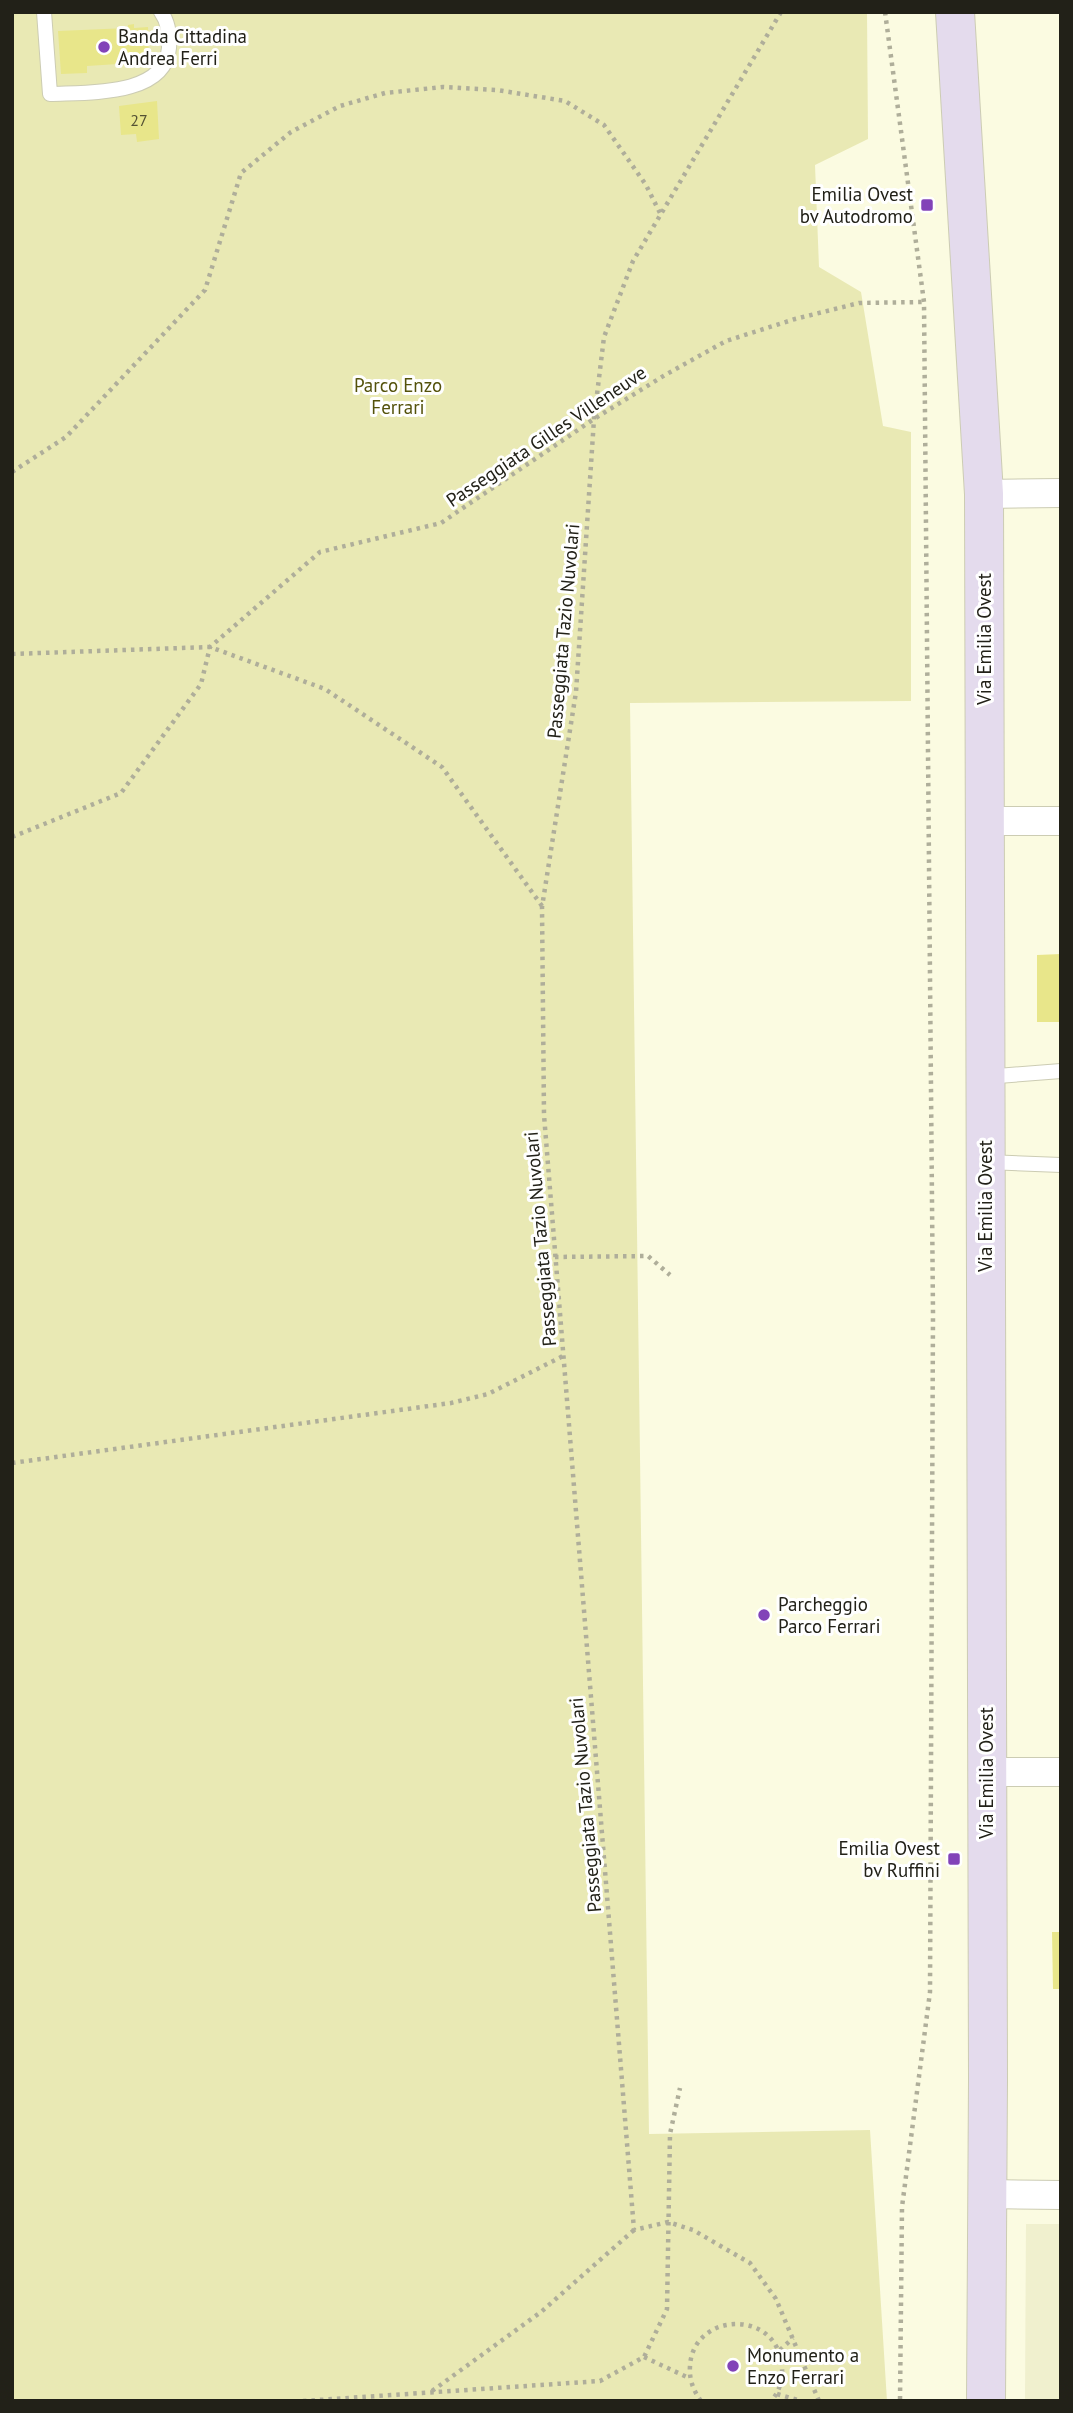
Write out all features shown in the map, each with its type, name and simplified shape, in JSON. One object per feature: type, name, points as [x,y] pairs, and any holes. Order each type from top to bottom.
[{"type":"main road","points":[[928,12],[966,172]]},
{"type":"main road","name":"Via Emilia Ovest","points":[[955,12],[984,494],[988,2194],[986,2399]]},
{"type":"street","points":[[984,494],[1061,493]]},
{"type":"street","points":[[984,821],[1061,821]]},
{"type":"street","points":[[985,1772],[1061,1772]]},
{"type":"street","points":[[988,2194],[1061,2195]]},
{"type":"lane","points":[[44,12],[50,94],[142,84],[157,75],[168,61],[170,43],[168,22],[162,12]]},
{"type":"lane","points":[[985,1077],[1061,1070]]},
{"type":"lane","points":[[986,1162],[1061,1165]]},
{"type":"path","name":"Passeggiata Tazio Nuvolari","points":[[634,2230],[544,1115],[542,906],[576,692],[594,419],[604,337],[633,261],[781,12]]},
{"type":"path","points":[[885,12],[924,302],[933,1314],[930,1992],[902,2207],[900,2401]]},
{"type":"path","points":[[12,472],[66,437],[205,290],[241,173],[292,132],[340,106],[385,93],[443,87],[497,90],[565,101],[604,125],[646,184],[661,215]]},
{"type":"path","name":"Passeggiata Gilles Villeneuve","points":[[210,648],[320,552],[441,523],[594,419],[665,374],[726,341],[795,319],[859,303],[924,302]]},
{"type":"path","points":[[12,654],[210,648],[325,689],[442,767],[542,906]]},
{"type":"path","points":[[12,837],[121,793],[201,684],[210,648]]},
{"type":"path","points":[[555,1257],[648,1256],[670,1275]]},
{"type":"path","points":[[12,1463],[451,1403],[488,1394],[563,1356]]},
{"type":"path","points":[[303,2401],[600,2381],[645,2357],[667,2309],[670,2134],[680,2088]]},
{"type":"path","points":[[430,2392],[541,2312],[634,2230],[668,2222],[693,2230],[750,2263],[776,2299],[819,2401]]},
{"type":"path","points":[[701,2401],[690,2378],[691,2356],[702,2336],[722,2324],[744,2323],[765,2332],[780,2350],[783,2373],[777,2395],[771,2401]]},
{"type":"path","points":[[780,2350],[793,2338]]},
{"type":"path","points":[[645,2357],[690,2378]]},
{"type":"path","points":[[777,2395],[801,2401]]},
{"type":"shaded area","points":[[1026,2224],[1061,2224],[1061,2401],[1025,2401]]},
{"type":"green space","name":"Parco Enzo Ferrari","points":[[12,12],[867,12],[868,139],[815,165],[819,267],[861,292],[883,426],[911,432],[911,701],[630,703],[649,2134],[870,2130],[887,2401],[12,2401]]},
{"type":"building","name":"Banda Cittadina Andrea Ferri","points":[[134,24],[134,28],[148,27],[149,62],[87,66],[87,73],[61,74],[58,31],[128,28],[128,25]]},
{"type":"building","points":[[157,101],[159,139],[137,142],[136,134],[121,135],[119,106]]},
{"type":"building","points":[[1061,954],[1061,1022],[1037,1022],[1037,955]]},
{"type":"building","points":[[1052,1932],[1061,1932],[1061,1989],[1053,1989]]},
{"type":"place","name":"Banda Cittadina Andrea Ferri","points":[[104,47]]},
{"type":"place","name":"Emilia Ovest bv Autodromo","points":[[927,205]]},
{"type":"place","name":"Parcheggio Parco Ferrari","points":[[764,1615]]},
{"type":"place","name":"Emilia Ovest bv Ruffini","points":[[954,1859]]},
{"type":"place","name":"Monumento a Enzo Ferrari","points":[[733,2366]]}]
